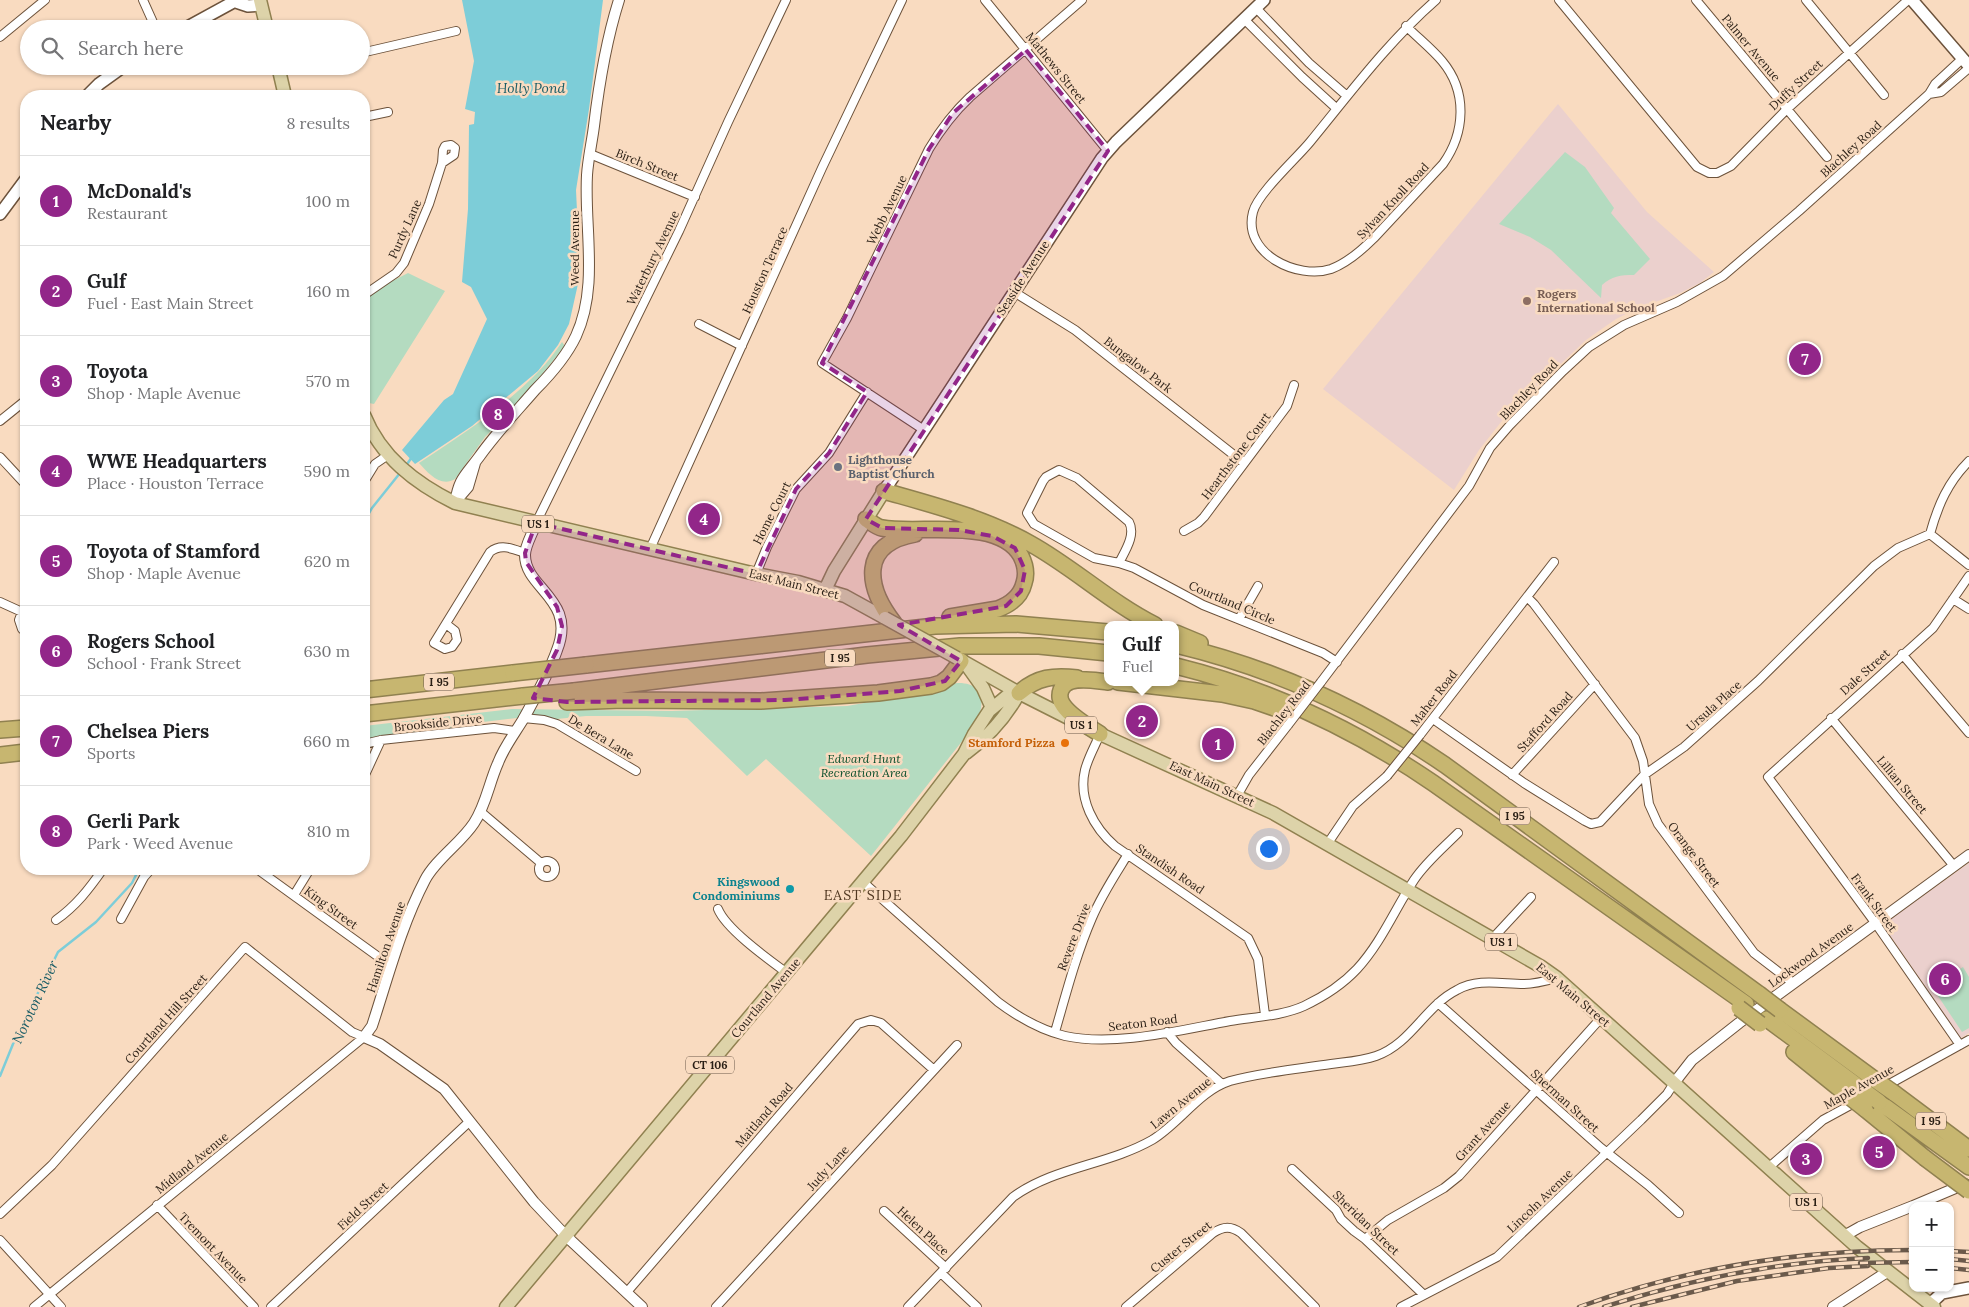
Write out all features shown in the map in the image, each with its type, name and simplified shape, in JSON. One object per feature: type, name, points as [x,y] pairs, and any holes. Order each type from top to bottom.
[{"type":"highway","points":[[884,491],[976,519],[1019,537],[1056,559],[1130,611],[1148,621]]},
{"type":"highway","points":[[788,642],[991,611],[1006,606],[1017,596],[1024,584],[1024,562],[1015,548],[1001,539],[970,531],[882,528],[866,519]]},
{"type":"highway","points":[[890,620],[874,588],[873,570],[877,558],[884,548],[899,538],[946,529]]},
{"type":"highway","name":"I 95","points":[[370,689],[788,642],[962,625],[1043,626],[1104,632]]},
{"type":"highway","points":[[1179,634],[1254,668]]},
{"type":"highway","name":"I 95","points":[[370,713],[517,697],[570,696],[943,647],[1030,646],[1104,653]]},
{"type":"highway","name":"I 95","points":[[1179,646],[1254,668],[1329,698],[1377,722],[1423,750],[1969,1149]]},
{"type":"highway","points":[[570,696],[614,700],[761,701],[900,691],[941,684],[961,661]]},
{"type":"highway","name":"I 95","points":[[1179,667],[1220,678],[1318,716],[1366,740],[1434,782],[1673,954],[1853,1090],[1879,1102],[1969,1167]]},
{"type":"highway","points":[[1018,693],[1037,680],[1051,676],[1104,681]]},
{"type":"highway","points":[[1100,734],[1067,710],[1061,701],[1060,692],[1064,684],[1072,681],[1104,681]]},
{"type":"highway","points":[[1150,686],[1238,697],[1366,740]]},
{"type":"highway","points":[[0,730],[20,728]]},
{"type":"highway","points":[[0,755],[20,753]]},
{"type":"highway","points":[[1853,1090],[1865,1109],[1925,1158],[1969,1190]]},
{"type":"main road","points":[[1912,0],[1967,63]]},
{"type":"main road","points":[[199,20],[237,1],[248,6],[260,3],[265,20]]},
{"type":"main road","name":"Seaside Avenue","points":[[825,590],[834,571],[884,491],[1108,151],[1260,4]]},
{"type":"main road","points":[[93,90],[112,75]]},
{"type":"main road","points":[[280,75],[283,90]]},
{"type":"main road","points":[[0,213],[20,187]]},
{"type":"main road","name":"US 1","points":[[370,426],[389,457]]},
{"type":"main road","name":"East Main Street","points":[[389,457],[408,475],[455,503],[756,574],[798,582],[845,596],[1018,693],[1100,734],[1273,813],[1328,843],[1408,891],[1493,938],[1557,978],[1844,1236],[1932,1306]]},
{"type":"main road","points":[[961,661],[983,688],[992,708]]},
{"type":"main road","name":"Courtland Avenue","points":[[978,738],[992,708],[1007,696],[1018,693]]},
{"type":"main road","name":"Courtland Avenue","points":[[506,1307],[863,882],[964,754],[978,738],[1006,713],[1018,693]]},
{"type":"main road","points":[[1932,1306],[1942,1293],[1969,1288]]},
{"type":"street","points":[[0,35],[45,0]]},
{"type":"street","points":[[143,0],[152,20]]},
{"type":"street","name":"Weed Avenue","points":[[455,503],[457,490],[464,474],[558,364],[568,351],[581,325],[588,287],[587,187],[590,154],[609,34],[619,0]]},
{"type":"street","name":"Waterbury Avenue","points":[[536,523],[695,197],[786,0]]},
{"type":"street","name":"Houston Terrace","points":[[650,549],[822,168],[902,0]]},
{"type":"street","name":"Mathews Street","points":[[985,0],[1108,151]]},
{"type":"street","name":"Webb Avenue","points":[[924,430],[822,363],[847,318],[941,128],[970,97],[1082,0]]},
{"type":"street","name":"Sylvan Knoll Road","points":[[1406,26],[1443,62],[1457,88],[1461,112],[1460,128],[1456,143],[1443,164],[1363,249],[1330,269],[1303,271],[1280,264],[1265,252],[1254,236],[1252,228],[1253,211],[1267,191],[1406,26],[1436,0]]},
{"type":"street","name":"Duffy Street","points":[[1559,0],[1697,167],[1709,173],[1717,173],[1735,162],[1788,108],[1908,0]]},
{"type":"street","name":"Palmer Avenue","points":[[1696,0],[1827,157]]},
{"type":"street","points":[[1806,0],[1884,94]]},
{"type":"street","points":[[1260,4],[1309,63],[1347,96]]},
{"type":"street","points":[[1244,19],[1336,108]]},
{"type":"street","points":[[370,51],[456,32]]},
{"type":"street","name":"Blachley Road","points":[[1237,796],[1249,775],[1322,682],[1469,486],[1490,448],[1563,371],[1589,347],[1624,325],[1685,298],[1723,276],[1929,94],[1935,84],[1967,63]]},
{"type":"street","points":[[370,116],[388,112]]},
{"type":"street","name":"Birch Street","points":[[590,154],[695,197]]},
{"type":"street","name":"Purdy Lane","points":[[370,288],[396,273],[404,263],[426,210],[442,164]]},
{"type":"street","name":"Bungalow Park","points":[[1014,292],[1074,330],[1244,463]]},
{"type":"street","points":[[699,324],[742,346]]},
{"type":"street","name":"Hearthstone Court","points":[[1184,531],[1198,524],[1287,406],[1294,385]]},
{"type":"street","name":"Home Court","points":[[756,574],[767,547],[796,489],[829,453],[867,392]]},
{"type":"street","points":[[0,421],[20,405]]},
{"type":"street","points":[[0,457],[20,479]]},
{"type":"street","points":[[370,472],[375,464],[389,457]]},
{"type":"street","points":[[1969,461],[1958,472],[1944,493],[1930,534],[1969,565]]},
{"type":"street","name":"Courtland Circle","points":[[1119,563],[1132,531],[1125,518],[1071,474],[1059,470],[1046,477],[1028,513],[1034,523],[1094,558],[1134,568],[1203,605],[1323,653],[1337,662]]},
{"type":"street","points":[[446,624],[492,550],[503,547],[525,553],[536,523]]},
{"type":"street","name":"Ursula Place","points":[[1433,719],[1512,775],[1591,824],[1600,822],[1644,775],[1684,747],[1724,713],[1874,566],[1898,548],[1930,534]]},
{"type":"street","name":"Hamilton Avenue","points":[[364,1037],[372,1026],[412,908],[426,878],[473,824],[481,812],[498,763],[558,650],[562,626],[557,607],[530,570],[526,562],[525,553]]},
{"type":"street","name":"Maher Road","points":[[1328,843],[1353,806],[1387,776],[1433,719],[1554,562]]},
{"type":"street","name":"Dale Street","points":[[1768,777],[1831,718],[1933,628],[1969,576]]},
{"type":"street","points":[[1239,619],[1258,586]]},
{"type":"street","name":"Orange Street","points":[[1527,597],[1635,738],[1643,762],[1649,804],[1658,824],[1754,952],[1793,983]]},
{"type":"street","points":[[1953,598],[1969,609]]},
{"type":"street","points":[[0,602],[20,609]]},
{"type":"street","points":[[1902,654],[1969,733]]},
{"type":"street","name":"Stafford Road","points":[[1512,775],[1595,684]]},
{"type":"street","name":"De Bera Lane","points":[[523,718],[544,720],[556,724],[636,772]]},
{"type":"street","name":"Lillian Street","points":[[1831,718],[1954,866]]},
{"type":"street","name":"Brookside Drive","points":[[370,743],[494,728],[515,731]]},
{"type":"street","name":"Standish Road","points":[[1100,734],[1085,769],[1084,790],[1087,804],[1097,828],[1104,837],[1248,938],[1258,959],[1265,1015]]},
{"type":"street","points":[[370,764],[381,740]]},
{"type":"street","name":"Frank Street","points":[[1768,777],[1876,924],[1960,1045]]},
{"type":"street","points":[[481,812],[541,863]]},
{"type":"street","name":"Seaton Road","points":[[863,882],[998,1002],[1032,1024],[1071,1037],[1118,1039],[1265,1015],[1304,1006],[1344,980],[1357,969],[1423,869],[1458,833]]},
{"type":"street","name":"Revere Drive","points":[[1055,1032],[1070,980],[1092,918],[1104,892],[1128,854]]},
{"type":"street","name":"Lockwood Avenue","points":[[1674,1083],[1692,1060],[1793,983],[1969,855]]},
{"type":"street","points":[[56,920],[70,911],[99,875]]},
{"type":"street","points":[[121,919],[146,875]]},
{"type":"street","name":"King Street","points":[[266,875],[391,966]]},
{"type":"street","points":[[294,895],[306,875]]},
{"type":"street","points":[[1493,938],[1531,896]]},
{"type":"street","points":[[718,909],[721,917],[734,930],[787,973]]},
{"type":"street","name":"Courtland Hill Street","points":[[0,1214],[52,1165],[245,947],[352,1032],[364,1037]]},
{"type":"street","name":"Lawn Avenue","points":[[908,1307],[1012,1197],[1023,1189],[1040,1180],[1123,1153],[1153,1139],[1174,1124],[1208,1092],[1222,1084],[1260,1075],[1358,1061],[1376,1056],[1390,1050],[1403,1040],[1438,1003],[1456,990],[1476,983],[1525,984],[1539,983],[1557,978]]},
{"type":"street","name":"Sherman Street","points":[[1438,1003],[1679,1213]]},
{"type":"street","name":"Grant Avenue","points":[[1365,1239],[1388,1220],[1444,1188],[1458,1176],[1601,1018]]},
{"type":"street","name":"Maitland Road","points":[[627,1292],[858,1024],[871,1020],[881,1023],[934,1070]]},
{"type":"street","points":[[1167,1032],[1176,1043],[1222,1084]]},
{"type":"street","points":[[364,1037],[380,1044],[440,1086],[452,1097],[516,1182],[566,1236],[642,1307]]},
{"type":"street","name":"Midland Avenue","points":[[34,1307],[364,1037]]},
{"type":"street","name":"Maple Avenue","points":[[1768,1168],[1823,1120],[1969,1040]]},
{"type":"street","name":"Judy Lane","points":[[716,1307],[957,1045]]},
{"type":"street","name":"Lincoln Avenue","points":[[1401,1307],[1497,1257],[1667,1094],[1674,1083]]},
{"type":"street","name":"Field Street","points":[[271,1307],[470,1121]]},
{"type":"street","name":"Sheridan Street","points":[[1292,1169],[1336,1210],[1341,1219],[1424,1295]]},
{"type":"street","points":[[1923,1202],[1969,1183]]},
{"type":"street","name":"Tremont Avenue","points":[[157,1206],[254,1307]]},
{"type":"street","points":[[1844,1236],[1860,1227],[1909,1208]]},
{"type":"street","name":"Helen Place","points":[[884,1211],[943,1270]]},
{"type":"street","name":"Custer Street","points":[[1126,1307],[1213,1233],[1225,1227],[1236,1229],[1242,1233],[1315,1307]]},
{"type":"street","points":[[0,1240],[61,1307]]},
{"type":"street","points":[[943,1270],[976,1307]]},
{"type":"street","points":[[1833,1307],[1887,1272]]},
{"type":"highlighted area","points":[[1026,50],[1108,151],[866,519],[882,528],[959,530],[992,536],[1015,548],[1025,570],[1021,591],[1006,606],[899,625],[961,661],[945,681],[900,691],[785,700],[567,702],[533,698],[557,650],[562,626],[557,607],[526,562],[525,553],[536,523],[756,574],[796,489],[829,453],[867,392],[822,363],[929,149],[953,113]]},
{"type":"shaded area","name":"Rogers International School","points":[[1558,104],[1647,212],[1714,272],[1700,283],[1680,293],[1636,309],[1616,319],[1586,340],[1505,417],[1479,450],[1454,490],[1323,389]]},
{"type":"shaded area","points":[[1969,863],[1969,1033],[1961,1038],[1883,925]]},
{"type":"green space","points":[[1565,152],[1585,167],[1614,208],[1611,213],[1650,259],[1634,275],[1616,277],[1602,285],[1601,298],[1551,250],[1530,237],[1499,224]]},
{"type":"green space","points":[[408,273],[445,291],[374,404],[370,403],[370,292]]},
{"type":"green space","points":[[562,342],[565,346],[520,402],[485,437],[455,479],[445,482],[440,481],[419,463],[465,432],[510,398],[541,369]]},
{"type":"green space","name":"Edward Hunt Recreation Area","points":[[957,683],[973,686],[981,696],[982,703],[979,717],[975,725],[871,856],[766,759],[747,776],[687,718],[586,716],[557,719],[517,718],[370,741],[370,725],[512,709],[672,711],[847,706],[922,693]]},
{"type":"green space","points":[[1963,967],[1969,977],[1969,1028],[1962,1032],[1932,987]]},
{"type":"water","name":"Holly Pond","points":[[462,0],[603,0],[576,190],[580,275],[569,324],[558,345],[538,371],[472,426],[415,464],[402,450],[444,400],[453,394],[487,319],[471,287],[462,282],[468,209],[469,125],[474,124],[475,112],[465,109],[474,61]]},
{"type":"waterway","name":"Noroton River","points":[[405,467],[412,457]]},
{"type":"waterway","name":"Noroton River","points":[[370,512],[400,473]]},
{"type":"waterway","name":"Noroton River","points":[[0,1076],[13,1044],[58,952],[96,922],[132,883],[136,875]]},
{"type":"railway","points":[[1579,1307],[1619,1293],[1660,1282],[1743,1264],[1828,1253],[1909,1250]]},
{"type":"railway","points":[[1954,1251],[1969,1252]]},
{"type":"railway","points":[[1604,1307],[1702,1280],[1801,1263],[1868,1258]]},
{"type":"railway","points":[[1954,1259],[1969,1261]]},
{"type":"railway","points":[[1860,1263],[1909,1262]]},
{"type":"railway","points":[[1632,1307],[1737,1281],[1829,1268],[1868,1266]]},
{"type":"railway","points":[[1954,1268],[1969,1270]]},
{"type":"place","name":"Rogers International School","points":[[1527,301]]},
{"type":"place","name":"Chelsea Piers","points":[[1805,359]]},
{"type":"place","name":"Gerli Park","points":[[498,414]]},
{"type":"place","name":"Lighthouse Baptist Church","points":[[838,467]]},
{"type":"place","name":"WWE Headquarters","points":[[704,519]]},
{"type":"place","name":"Gulf","points":[[1142,721]]},
{"type":"place","name":"Stamford Pizza","points":[[1065,743]]},
{"type":"place","name":"McDonald's","points":[[1218,744]]},
{"type":"place","name":"Kingswood Condominiums","points":[[790,889]]},
{"type":"place","name":"Rogers School","points":[[1945,979]]},
{"type":"place","name":"Toyota of Stamford","points":[[1879,1152]]},
{"type":"place","name":"Toyota","points":[[1806,1159]]},
{"type":"district","name":"EAST SIDE","points":[[863,895]]}]
